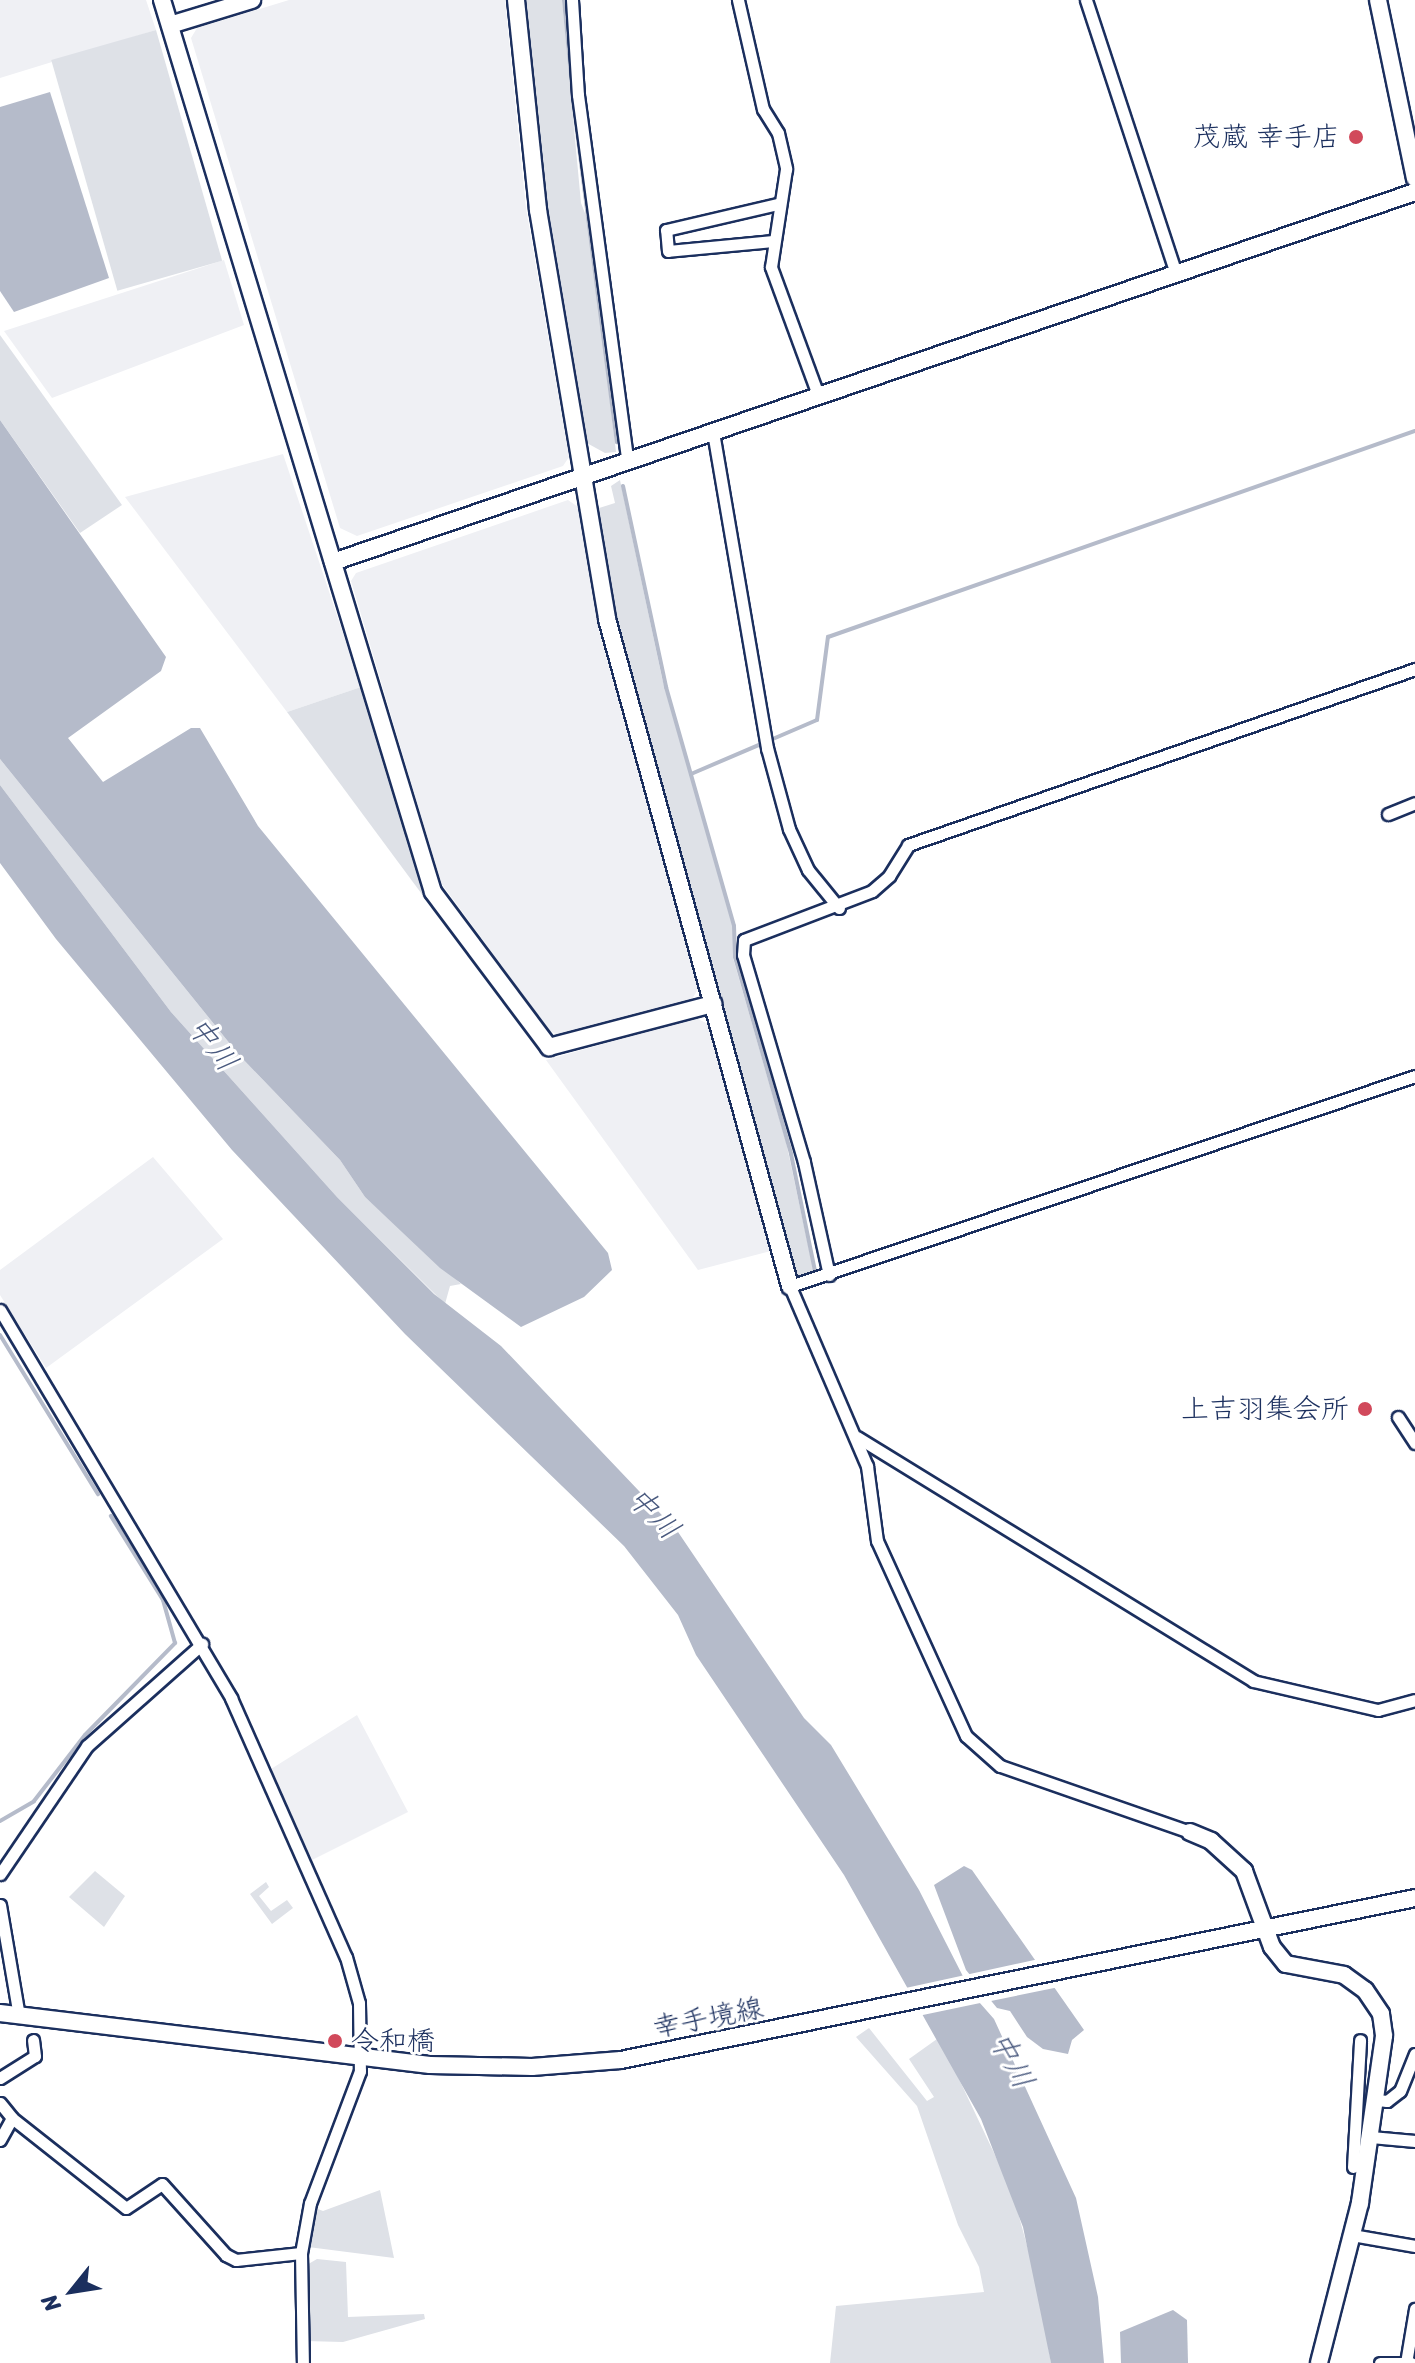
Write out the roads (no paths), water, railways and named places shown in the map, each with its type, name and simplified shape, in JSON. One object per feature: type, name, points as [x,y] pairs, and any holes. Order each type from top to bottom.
[{"type":"street","points":[[162,0],[433,892],[549,1047],[713,1004]]},
{"type":"street","points":[[170,25],[252,0]]},
{"type":"street","points":[[516,0],[538,210],[607,619],[790,1286],[857,1437],[870,1481],[877,1541],[957,1720],[977,1749],[1032,1778],[1211,1841],[1244,1871],[1267,1930],[1286,1964],[1344,1975],[1374,2001],[1384,2036],[1377,2100],[1352,2235],[1319,2363]]},
{"type":"street","points":[[572,0],[578,95],[628,463]]},
{"type":"street","points":[[738,0],[763,109],[778,133],[786,169],[778,204],[771,267],[818,395]]},
{"type":"street","points":[[1086,0],[1176,274]]},
{"type":"street","points":[[1378,0],[1411,133],[1415,178]]},
{"type":"street","points":[[333,562],[1415,192]]},
{"type":"street","points":[[773,241],[668,251],[666,230],[778,204]]},
{"type":"street","points":[[713,432],[767,748],[801,856],[839,908]]},
{"type":"street","points":[[829,1275],[804,1162],[743,955],[744,940],[839,908],[889,876],[908,845],[1415,669]]},
{"type":"street","points":[[1388,814],[1415,803]]},
{"type":"street","points":[[790,1286],[1415,1076]]},
{"type":"street","points":[[0,1310],[202,1644],[346,1957],[359,2003],[362,2058],[349,2111],[310,2203],[301,2253],[303,2363]]},
{"type":"street","points":[[1398,1417],[1415,1443]]},
{"type":"street","points":[[857,1437],[1253,1681],[1378,1710],[1415,1700]]},
{"type":"street","points":[[0,1874],[87,1746],[202,1644]]},
{"type":"street","name":"幸手境線","points":[[0,2013],[362,2058],[484,2067],[621,2060],[1415,1898]]},
{"type":"street","points":[[0,1905],[19,2016]]},
{"type":"street","points":[[0,2078],[35,2056],[33,2040]]},
{"type":"street","points":[[1353,2167],[1360,2040]]},
{"type":"street","points":[[1377,2100],[1387,2101],[1400,2091],[1415,2054]]},
{"type":"street","points":[[0,2103],[12,2118],[126,2208],[162,2184],[226,2255],[236,2260],[301,2253]]},
{"type":"street","points":[[0,2140],[12,2118]]},
{"type":"street","points":[[1371,2137],[1415,2141]]},
{"type":"street","points":[[1352,2235],[1415,2246]]},
{"type":"street","points":[[1380,2363],[1408,2363],[1415,2309]]},
{"type":"water","points":[[50,92],[109,278],[14,312],[0,291],[0,107]]},
{"type":"water","points":[[0,420],[166,657],[161,671],[68,738],[103,782],[191,728],[200,728],[258,826],[608,1253],[612,1270],[584,1297],[521,1327],[440,1268],[365,1197],[340,1160],[239,1055],[0,759]]},
{"type":"water","name":"中川","points":[[0,785],[171,1012],[337,1197],[434,1294],[501,1346],[678,1532],[804,1718],[831,1745],[919,1890],[972,1994],[994,2019],[1076,2198],[1098,2297],[1104,2363],[1051,2363],[1023,2227],[981,2119],[844,1875],[696,1655],[678,1615],[624,1546],[405,1334],[232,1150],[56,939],[0,863]]},
{"type":"water","points":[[964,1866],[972,1870],[1084,2030],[1072,2040],[1068,2054],[1043,2049],[1027,2037],[1010,2011],[997,2008],[966,1970],[934,1885]]},
{"type":"water","points":[[1173,2310],[1187,2320],[1188,2363],[1121,2363],[1120,2332]]},
{"type":"waterway","points":[[564,0],[572,87]]},
{"type":"waterway","points":[[573,100],[617,442]]},
{"type":"waterway","points":[[691,774],[817,720],[828,637],[1415,431]]},
{"type":"waterway","points":[[623,486],[666,687],[734,926],[735,957],[791,1154],[815,1271]]},
{"type":"waterway","points":[[0,1335],[98,1494]]},
{"type":"waterway","points":[[0,1821],[34,1801],[85,1735],[175,1643],[163,1600],[111,1516]]},
{"type":"place","name":"茂蔵 幸手店","points":[[1356,137]]},
{"type":"place","name":"上吉羽集会所","points":[[1365,1409]]},
{"type":"place","name":"令和橋","points":[[335,2041]]}]
